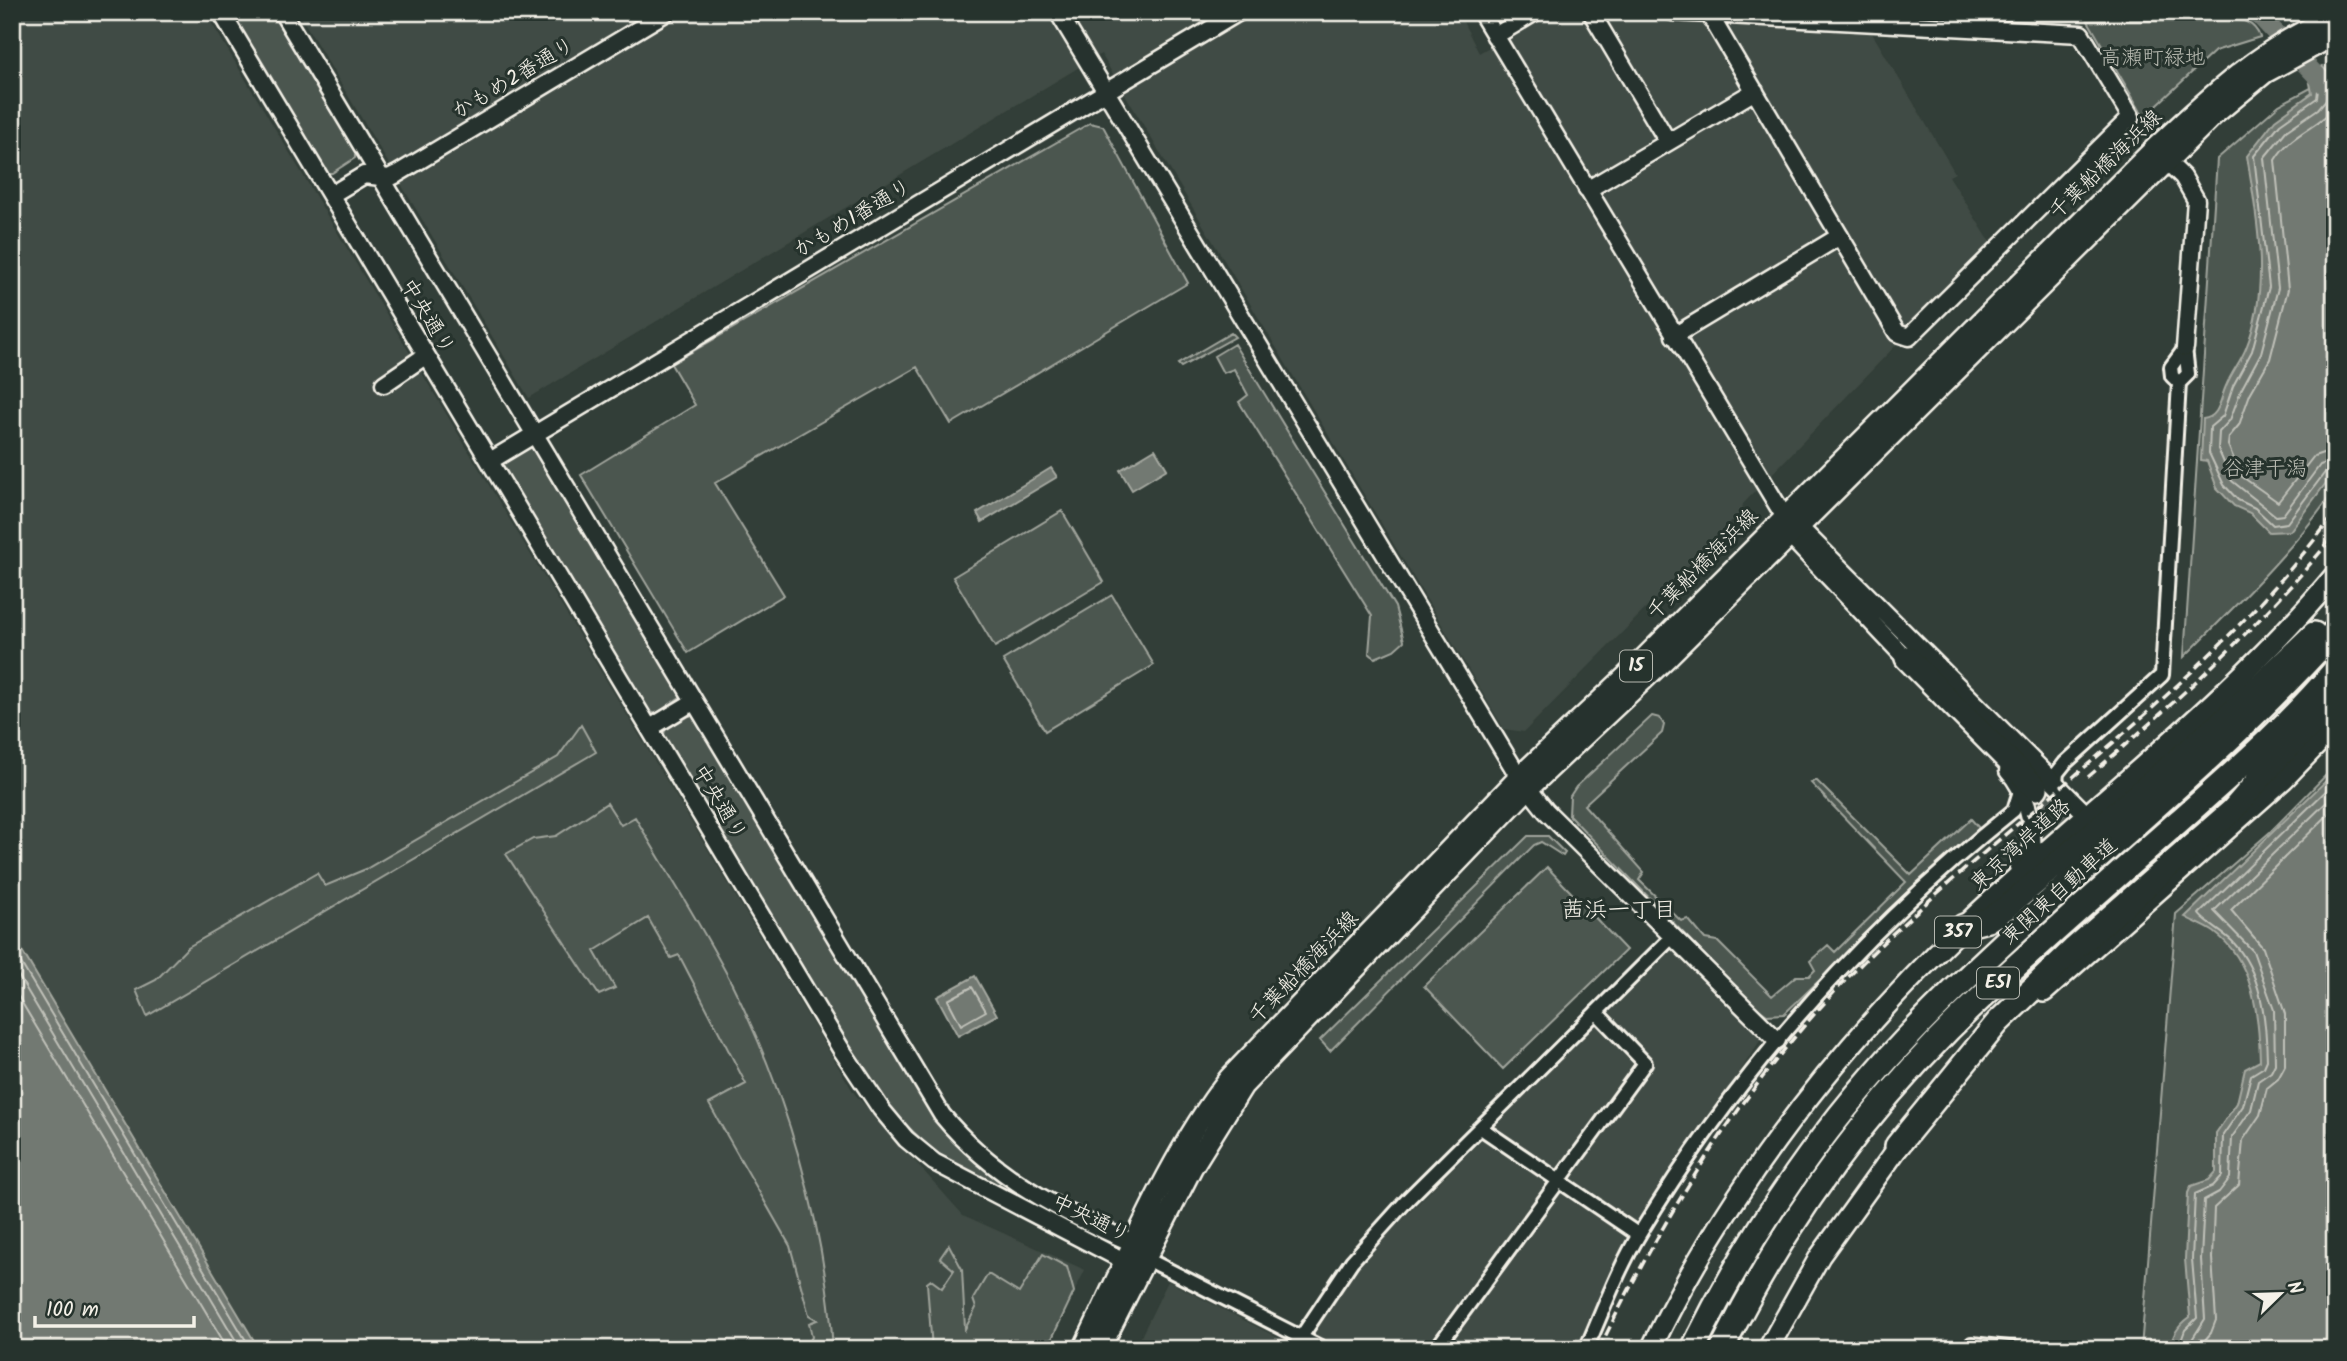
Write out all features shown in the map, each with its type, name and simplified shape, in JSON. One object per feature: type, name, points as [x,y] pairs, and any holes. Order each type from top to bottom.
[{"type":"highway","points":[[1964,926],[1987,920],[2007,907],[2228,716],[2335,615]]},
{"type":"highway","name":"東関東自動車道","points":[[1693,1349],[1775,1205],[1851,1102],[1904,1041],[1965,979],[2239,730],[2335,631]]},
{"type":"highway","points":[[1907,658],[2037,787]]},
{"type":"highway","name":"東関東自動車道","points":[[1722,1349],[1755,1286],[1818,1187],[1922,1058],[1980,999],[2258,751],[2335,670]]},
{"type":"highway","points":[[2193,833],[2281,754],[2335,700]]},
{"type":"highway","points":[[1897,1146],[1998,1022],[2073,950],[2232,811],[2281,754]]},
{"type":"highway","points":[[2088,816],[2101,820],[2124,805]]},
{"type":"main road","name":"千葉船橋海浜線","points":[[1100,1349],[1136,1254],[1177,1160],[1211,1101],[1229,1078],[1524,783],[1624,678],[1790,526],[2161,156],[2230,78],[2304,41],[2335,16]]},
{"type":"main road","name":"千葉船橋海浜線","points":[[2304,41],[2335,35]]},
{"type":"main road","name":"東京湾岸道路","points":[[1651,1349],[1688,1275],[1739,1191],[1796,1110],[1835,1061],[1964,926],[2206,712],[2297,621],[2335,575]]},
{"type":"main road","points":[[1768,1349],[1820,1256],[1897,1146],[2024,1011],[2284,779],[2335,726]]},
{"type":"main road","name":"千葉船橋海浜線","points":[[1083,1349],[1136,1254]]},
{"type":"street","name":"中央通り","points":[[221,12],[425,356],[880,1110],[906,1139],[950,1172],[1136,1254]]},
{"type":"street","name":"中央通り","points":[[282,12],[931,1098],[959,1136],[988,1164],[1017,1184],[1094,1226],[1136,1254]]},
{"type":"street","name":"かもめ2番通り","points":[[331,195],[364,175],[381,177],[397,174],[667,12]]},
{"type":"street","points":[[1058,12],[1524,783],[1546,811],[1777,1040]]},
{"type":"street","name":"かもめ1番通り","points":[[490,461],[1239,12]]},
{"type":"street","points":[[1481,12],[1790,526],[1907,658]]},
{"type":"street","points":[[1495,36],[1535,12]]},
{"type":"street","points":[[1591,12],[1668,142]]},
{"type":"street","points":[[1672,12],[2081,33],[2131,117],[1909,337],[1897,332],[1709,14]]},
{"type":"street","points":[[1587,190],[1755,91]]},
{"type":"street","points":[[1586,1349],[1639,1235],[1742,1081],[1777,1040],[1850,957],[1913,895],[2014,810],[2037,787],[2057,774],[2159,679],[2163,669],[2179,383],[2174,380],[2171,367],[2185,348],[2196,200],[2183,177],[2161,156]]},
{"type":"street","points":[[1674,336],[1840,236]]},
{"type":"street","points":[[384,383],[425,356]]},
{"type":"street","points":[[1790,526],[2038,765],[2053,769],[2066,763]]},
{"type":"street","points":[[650,728],[693,702]]},
{"type":"street","points":[[1991,901],[1997,887],[2032,850],[2031,820],[2038,765]]},
{"type":"street","points":[[2037,787],[2088,816]]},
{"type":"street","points":[[1993,827],[2012,816],[2031,820]]},
{"type":"street","points":[[1297,1343],[1352,1261],[1408,1199],[1672,937]]},
{"type":"street","points":[[1436,1349],[1556,1180],[1645,1063],[1596,1012]]},
{"type":"street","points":[[1481,1128],[1639,1235]]},
{"type":"street","points":[[1136,1254],[1297,1343],[1324,1349]]},
{"type":"street","points":[[1969,1349],[1972,1344],[2018,1349]]},
{"type":"shaded area","points":[[12,12],[205,12],[854,1093],[963,1215],[1085,1270],[1046,1349],[257,1349],[12,937]]},
{"type":"shaded area","points":[[298,12],[1458,12],[1479,53],[1550,12],[1707,20],[1898,343],[1743,504],[1742,511],[1524,732],[1504,729],[1101,54],[529,398]]},
{"type":"shaded area","points":[[1729,22],[1869,28],[1955,173],[1949,176],[1992,245],[1912,324],[1903,324],[1725,30]]},
{"type":"shaded area","points":[[1671,948],[1761,1039],[1618,1261],[1581,1349],[1302,1349],[1362,1260]]},
{"type":"shaded area","points":[[1168,1281],[1300,1349],[1135,1349]]},
{"type":"green space","points":[[229,12],[273,12],[355,149],[355,158],[332,173],[326,173]]},
{"type":"green space","points":[[1818,12],[1995,12],[1994,24]]},
{"type":"green space","name":"高瀬町緑地","points":[[2227,12],[2247,12],[2229,19],[2248,23],[2260,37],[2215,51],[2144,117],[2088,21],[2226,20]]},
{"type":"green space","name":"谷津干潟","points":[[2335,75],[2335,489],[2283,555],[2184,657],[2217,159],[2279,105]]},
{"type":"green space","points":[[1090,123],[1103,126],[1188,283],[951,424],[917,367],[715,483],[784,595],[688,653],[581,475],[695,405],[671,364]]},
{"type":"green space","points":[[1231,333],[1235,337],[1181,367],[1178,364]]},
{"type":"green space","points":[[1234,344],[1395,607],[1404,641],[1394,650],[1375,658],[1369,653],[1372,616],[1239,402],[1248,395],[1234,369],[1223,373],[1214,356]]},
{"type":"green space","points":[[530,445],[679,688],[680,697],[656,714],[646,710],[502,470],[500,463]]},
{"type":"green space","points":[[1062,511],[1104,582],[995,647],[953,577]]},
{"type":"green space","points":[[1112,595],[1154,665],[1045,731],[1003,660]]},
{"type":"green space","points":[[691,715],[698,722],[954,1140],[985,1169],[1047,1214],[941,1158],[886,1106],[663,739],[665,730]]},
{"type":"green space","points":[[1652,716],[1660,718],[1664,725],[1662,733],[1584,805],[1644,872],[1639,880],[1681,921],[1688,919],[1705,939],[1717,941],[1772,996],[1796,976],[1809,976],[1815,970],[1810,961],[1828,945],[1835,952],[1906,882],[1811,783],[1816,780],[1911,875],[1971,819],[1979,828],[1784,1014],[1767,1015],[1752,1004],[1569,815],[1570,796],[1576,787]]},
{"type":"green space","points":[[581,725],[596,752],[147,1016],[136,990],[156,980],[188,947],[317,873],[325,886],[366,869],[558,757]]},
{"type":"green space","points":[[2335,766],[2335,1349],[2141,1349],[2176,914],[2270,832]]},
{"type":"green space","points":[[607,803],[621,825],[635,817],[720,961],[751,1025],[786,1114],[812,1207],[829,1302],[833,1349],[805,1349],[812,1337],[809,1323],[817,1320],[809,1315],[790,1246],[709,1104],[746,1084],[679,955],[671,958],[648,918],[594,951],[615,988],[599,995],[506,854],[533,839],[556,836]]},
{"type":"green space","points":[[1528,836],[1548,836],[1565,853],[1563,856],[1541,842],[1534,845],[1330,1051],[1320,1040]]},
{"type":"green space","points":[[1547,867],[1626,950],[1503,1069],[1424,986]]},
{"type":"green space","points":[[949,1245],[962,1269],[965,1329],[976,1308],[973,1299],[988,1274],[1019,1293],[1043,1254],[1067,1267],[1074,1292],[1047,1349],[932,1349],[927,1283],[931,1280],[942,1288],[954,1270],[940,1258]]},
{"type":"water","name":"谷津干潟","points":[[2322,66],[2335,81],[2335,471],[2290,531],[2269,532],[2250,513],[2234,506],[2217,488],[2207,461],[2201,460],[2203,419],[2213,415],[2219,407],[2254,325],[2260,252],[2247,156],[2275,120],[2312,93],[2308,73]]},
{"type":"water","points":[[1155,449],[1167,469],[1132,490],[1120,470]]},
{"type":"water","points":[[1051,468],[1057,477],[982,522],[977,513]]},
{"type":"water","points":[[2335,772],[2335,1349],[2171,1349],[2176,1331],[2190,1317],[2185,1259],[2188,1193],[2191,1186],[2209,1180],[2216,1172],[2216,1133],[2237,1103],[2245,1069],[2260,1061],[2256,1008],[2252,990],[2238,958],[2214,932],[2185,917]]},
{"type":"water","points":[[12,934],[259,1349],[12,1349]]},
{"type":"water","points":[[975,976],[997,1015],[958,1036],[937,997]]},
{"type":"waterway","points":[[2256,12],[2329,89]]},
{"type":"tunnel","points":[[2036,788],[2070,823],[2088,837],[2127,855],[2147,855],[2169,848],[2193,833]]},
{"type":"railway","points":[[1599,1349],[1629,1289],[1694,1176],[1768,1070],[1809,1020],[1902,925],[2184,679],[2238,626],[2288,571],[2335,513]]},
{"type":"railway","points":[[2088,777],[2218,661],[2278,600],[2335,534]]},
{"type":"district","name":"茜浜一丁目","points":[[1619,911]]}]
